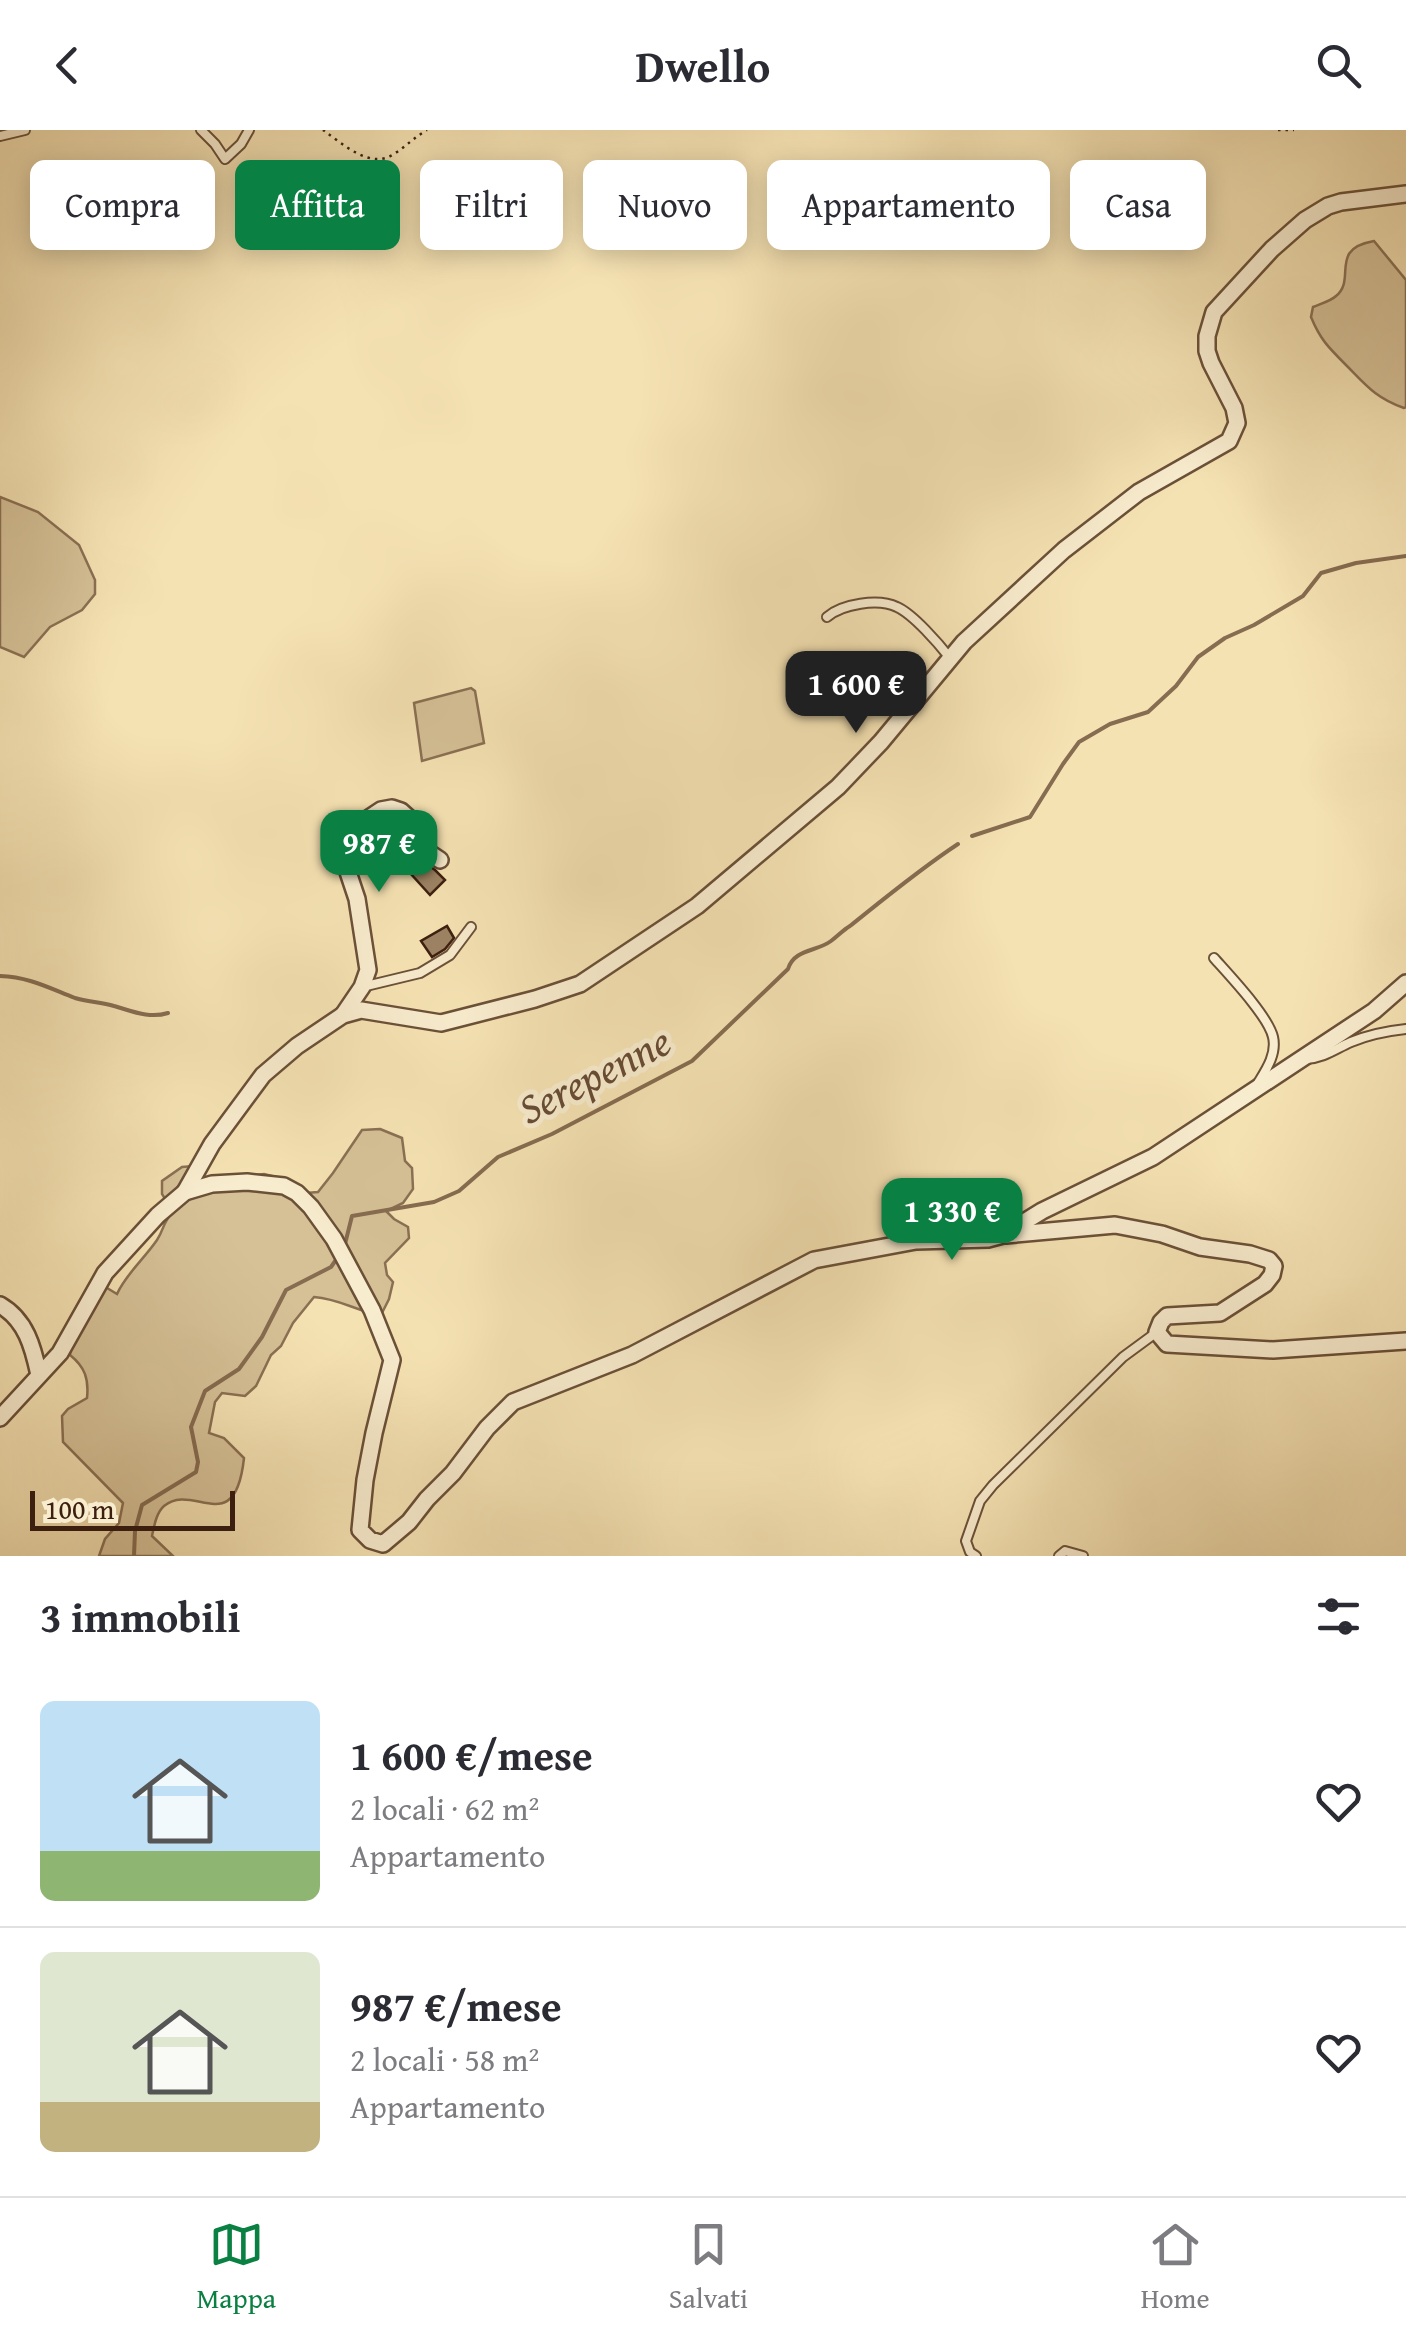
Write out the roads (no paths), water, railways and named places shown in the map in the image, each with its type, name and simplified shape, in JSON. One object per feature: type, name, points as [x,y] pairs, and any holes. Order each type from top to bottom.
[{"type":"street","points":[[0,1418],[60,1353],[106,1273],[158,1214],[184,1192],[212,1144],[263,1075],[343,1015],[361,1010],[441,1022],[580,984],[697,906],[838,787],[964,642],[1079,538],[1139,492],[1229,441],[1237,423],[1234,408],[1207,351],[1207,336],[1214,312],[1258,263],[1305,220],[1328,206],[1406,194]]},
{"type":"street","points":[[343,1015],[362,987],[368,970],[357,899],[342,851],[345,841],[354,828],[392,808],[411,820],[422,848],[440,860]]},
{"type":"street","points":[[1003,1235],[1153,1157],[1374,1011],[1406,983]]},
{"type":"street","points":[[184,1192],[212,1184],[284,1186],[311,1207],[334,1239],[372,1310],[392,1360],[365,1480],[360,1530],[370,1540],[383,1544],[409,1522],[513,1402],[632,1354],[814,1260],[916,1241],[988,1239],[1115,1226],[1162,1234],[1200,1247],[1250,1254],[1274,1266],[1265,1284],[1220,1313],[1168,1316],[1157,1332],[1167,1344],[1272,1350],[1406,1341]]},
{"type":"street","points":[[0,1305],[21,1324],[33,1347],[39,1375]]},
{"type":"lane","points":[[0,136],[25,130]]},
{"type":"lane","points":[[201,130],[225,159],[249,130]]},
{"type":"lane","points":[[826,617],[851,605],[897,607],[933,636],[950,658]]},
{"type":"lane","points":[[362,987],[420,973],[450,954],[471,927]]},
{"type":"lane","points":[[1214,958],[1265,1020],[1273,1036],[1270,1065],[1252,1091]]},
{"type":"lane","points":[[1301,1059],[1317,1058],[1351,1042],[1406,1029]]},
{"type":"lane","points":[[976,1556],[966,1541],[986,1493],[1110,1368],[1157,1332]]},
{"type":"lane","points":[[1059,1556],[1064,1551],[1083,1556]]},
{"type":"waterway","name":"Serepenne","points":[[972,836],[1030,817],[1079,742],[1110,724],[1148,712],[1176,686],[1198,657],[1303,596],[1321,573],[1406,556]]},
{"type":"waterway","name":"Serepenne","points":[[344,1248],[352,1216],[434,1202],[459,1191],[498,1157],[552,1134],[692,1061],[795,958],[831,941],[958,844]]},
{"type":"waterway","points":[[0,976],[141,1014],[168,1013]]},
{"type":"waterway","name":"Serepenne","points":[[134,1556],[142,1505],[196,1472],[198,1462],[191,1427],[205,1391],[239,1369],[262,1337],[286,1290],[331,1267],[338,1257]]}]
